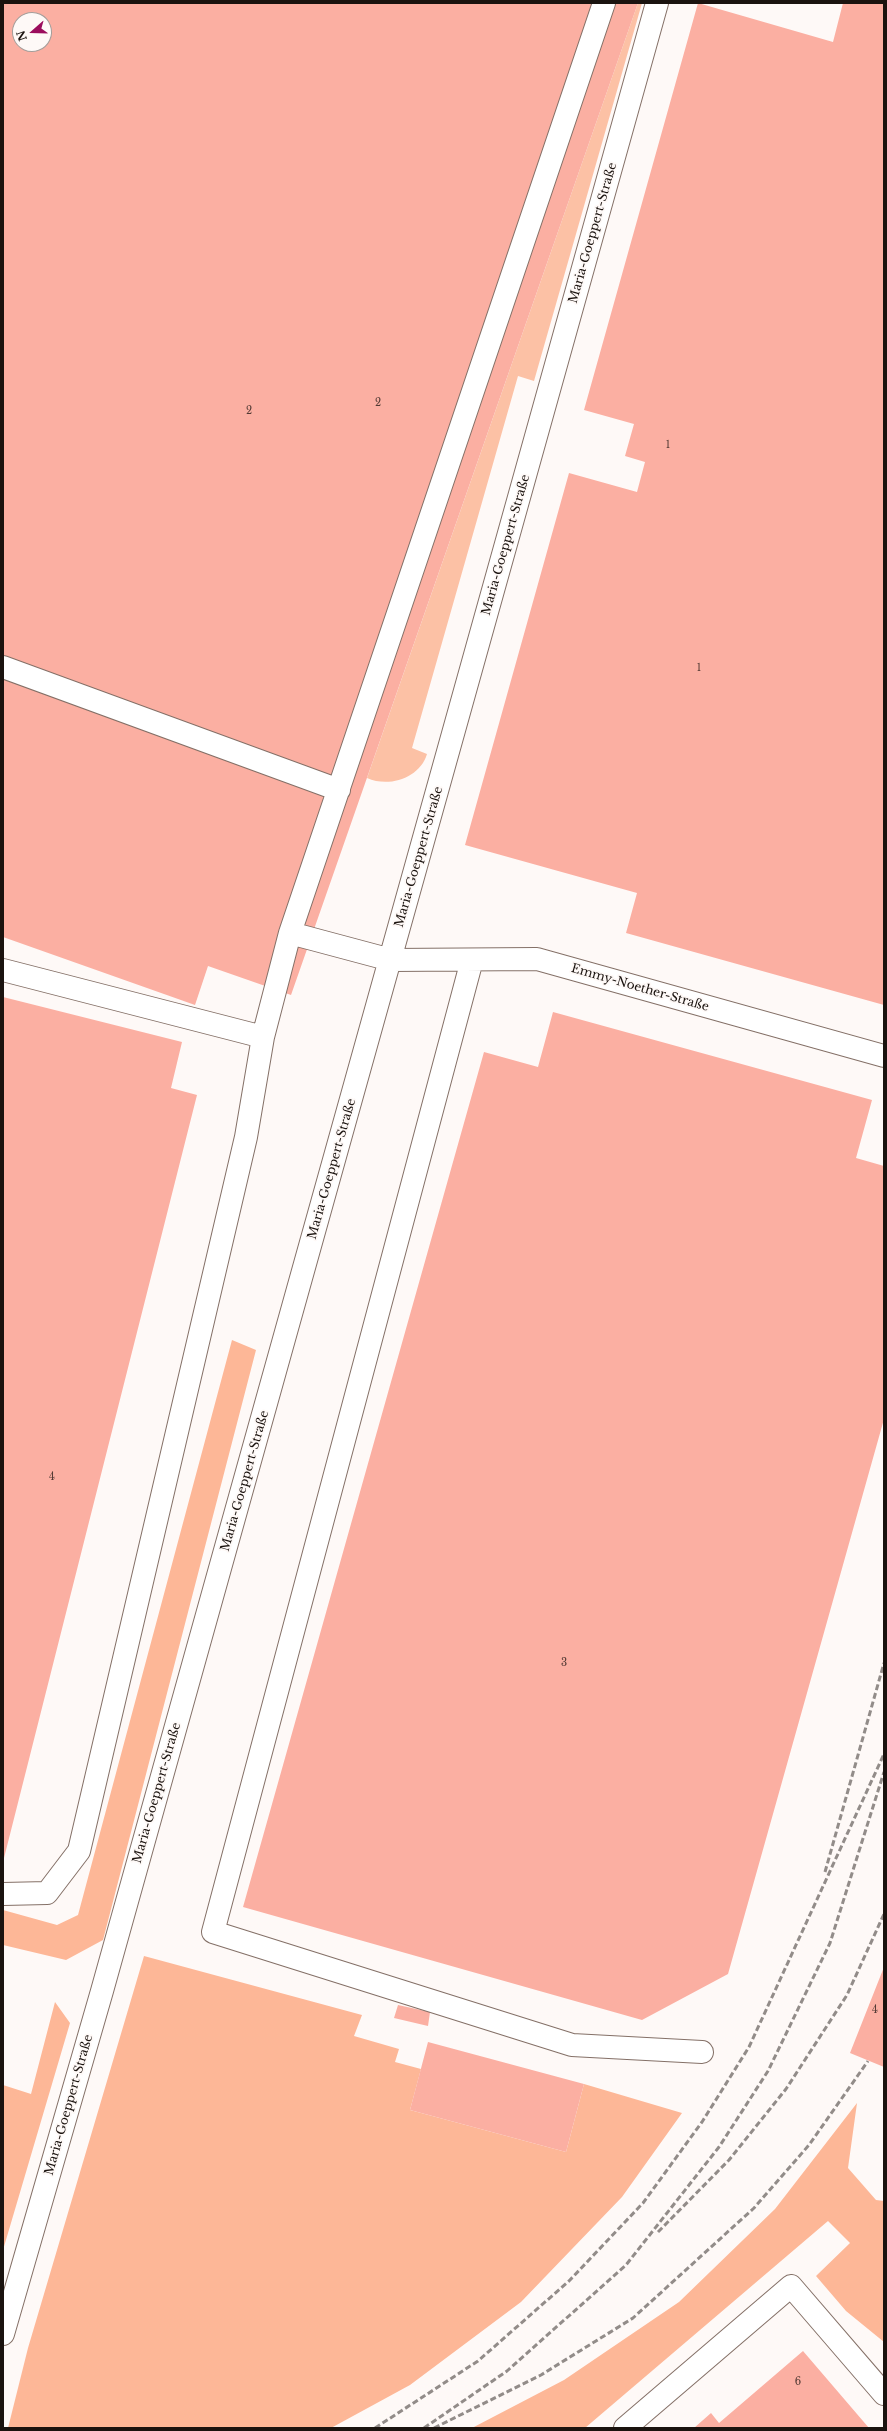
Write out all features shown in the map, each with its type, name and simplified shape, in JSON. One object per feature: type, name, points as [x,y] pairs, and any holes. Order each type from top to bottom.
[{"type":"lane","points":[[3,1894],[47,1893],[79,1851],[246,1137],[263,1037],[290,932],[604,3]]},
{"type":"lane","name":"Maria-Goeppert-Straße","points":[[3,2334],[102,1991],[657,3]]},
{"type":"lane","points":[[3,667],[339,790]]},
{"type":"lane","name":"Emmy-Noether-Straße","points":[[290,932],[391,960],[537,959],[884,1056]]},
{"type":"lane","points":[[472,960],[213,1932],[572,2045],[702,2052]]},
{"type":"lane","points":[[3,970],[263,1037]]},
{"type":"lane","points":[[626,2428],[791,2286],[884,2394]]},
{"type":"shaded area","points":[[638,3],[642,3],[534,381],[518,376],[412,748],[427,754],[418,769],[403,779],[385,782],[367,778]]},
{"type":"shaded area","points":[[232,1340],[256,1350],[103,1940],[66,1960],[3,1945],[3,1910],[57,1925],[78,1915]]},
{"type":"shaded area","points":[[144,1956],[362,2015],[354,2036],[399,2049],[395,2062],[421,2069],[410,2110],[566,2152],[584,2084],[682,2113],[622,2197],[521,2302],[410,2385],[331,2428],[8,2428],[28,2348]]},
{"type":"shaded area","points":[[55,2002],[70,2023],[3,2250],[3,2085],[31,2094]]},
{"type":"shaded area","points":[[857,2103],[848,2168],[876,2200],[884,2201],[884,2342],[846,2311],[816,2276],[850,2243],[828,2221],[585,2428],[472,2428],[564,2380],[679,2302],[775,2209]]},
{"type":"building","points":[[3,3],[638,3],[291,995],[208,966],[195,1005],[3,937]]},
{"type":"building","points":[[698,3],[833,42],[843,3],[884,3],[884,1005],[626,933],[637,893],[465,845],[569,473],[637,492],[645,462],[625,456],[634,424],[584,410]]},
{"type":"building","points":[[3,997],[182,1042],[171,1088],[197,1095],[4,1858]]},
{"type":"building","points":[[553,1012],[872,1100],[856,1158],[884,1166],[884,1419],[728,1974],[642,2020],[243,1907],[484,1052],[538,1067]]},
{"type":"building","points":[[884,1967],[884,2067],[850,2053]]},
{"type":"building","points":[[398,2005],[430,2012],[428,2026],[394,2018]]},
{"type":"building","points":[[428,2042],[584,2084],[566,2152],[410,2110]]},
{"type":"building","points":[[803,2351],[869,2428],[694,2428],[711,2413],[719,2423]]},
{"type":"railway","points":[[825,1872],[884,1663]]},
{"type":"railway","points":[[375,2428],[478,2361],[569,2281],[643,2203],[702,2122],[749,2047],[884,1754]]},
{"type":"railway","points":[[424,2428],[507,2371],[626,2265],[719,2147],[768,2071],[830,1943],[884,1772]]},
{"type":"railway","points":[[658,2232],[729,2160],[786,2089],[847,1995],[884,1914]]},
{"type":"railway","points":[[434,2428],[541,2375],[633,2318],[754,2208],[809,2145],[868,2061]]}]
